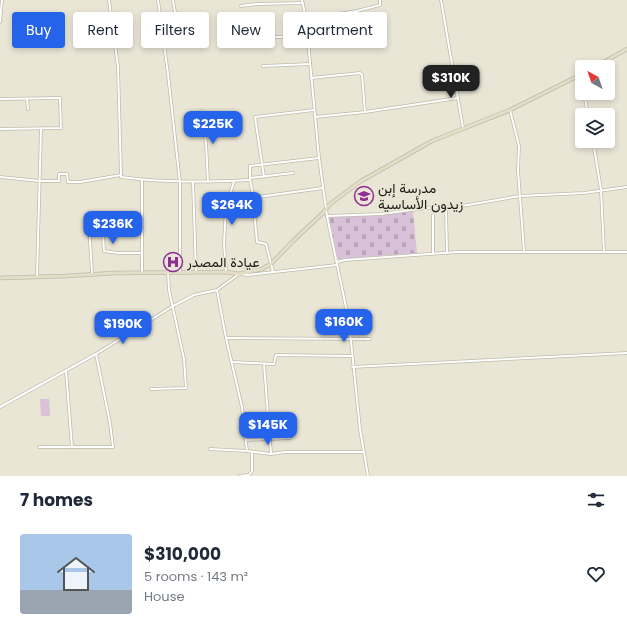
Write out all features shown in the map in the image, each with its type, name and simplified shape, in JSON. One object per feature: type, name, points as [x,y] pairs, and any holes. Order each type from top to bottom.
[{"type":"street","points":[[0,22],[2,0]]},
{"type":"street","points":[[109,0],[118,67],[121,175]]},
{"type":"street","points":[[158,0],[160,12]]},
{"type":"street","points":[[173,0],[175,12]]},
{"type":"street","points":[[256,0],[257,4]]},
{"type":"street","points":[[302,0],[305,12]]},
{"type":"street","points":[[351,12],[380,5],[380,0]]},
{"type":"street","points":[[441,0],[463,128]]},
{"type":"street","points":[[240,6],[303,3]]},
{"type":"street","points":[[263,24],[267,38],[250,38],[247,28],[250,25],[263,24]]},
{"type":"street","points":[[164,48],[180,183],[180,273]]},
{"type":"street","points":[[309,48],[323,188],[327,216],[349,322],[352,368],[368,476]]},
{"type":"street","points":[[607,60],[627,49]]},
{"type":"street","points":[[263,66],[310,64]]},
{"type":"street","points":[[312,78],[360,73],[362,75],[365,112]]},
{"type":"street","points":[[0,407],[96,354],[173,306],[194,295],[217,290],[239,274],[248,271],[255,271],[271,264],[338,197],[366,178],[432,141],[510,110],[575,78]]},
{"type":"street","points":[[0,99],[60,98],[61,128],[0,129]]},
{"type":"street","points":[[315,117],[365,112],[458,98]]},
{"type":"street","points":[[27,99],[28,109]]},
{"type":"street","points":[[264,177],[255,117],[314,110]]},
{"type":"street","points":[[510,110],[519,146],[518,171],[524,252]]},
{"type":"street","points":[[201,111],[206,143],[208,182]]},
{"type":"street","points":[[37,277],[42,147],[41,129]]},
{"type":"street","points":[[594,148],[601,190],[604,252]]},
{"type":"street","points":[[319,158],[250,166],[250,179],[253,194],[258,197],[323,188]]},
{"type":"street","points":[[0,177],[40,181],[59,181],[59,174],[67,174],[68,182],[80,182],[121,175],[121,177],[142,180],[180,183],[234,181],[293,173]]},
{"type":"street","points":[[142,180],[142,272]]},
{"type":"street","points":[[226,272],[224,243],[226,207],[234,181]]},
{"type":"street","points":[[193,182],[196,272]]},
{"type":"street","points":[[327,216],[381,214],[427,208],[446,208],[520,196],[584,193],[627,187]]},
{"type":"street","points":[[255,195],[253,200],[257,242],[266,244],[273,272]]},
{"type":"street","points":[[446,208],[447,253]]},
{"type":"street","points":[[433,215],[434,253]]},
{"type":"street","points":[[102,219],[104,251],[118,253],[141,253]]},
{"type":"street","points":[[90,225],[92,273]]},
{"type":"street","points":[[0,278],[142,272],[226,272],[248,275],[337,263],[344,260],[434,253],[627,252]]},
{"type":"street","points":[[151,388],[186,388],[184,358],[169,290],[168,273]]},
{"type":"street","points":[[217,290],[226,338],[242,407],[247,451]]},
{"type":"street","points":[[226,338],[370,339]]},
{"type":"street","points":[[352,368],[627,353]]},
{"type":"street","points":[[39,447],[113,447],[110,423],[96,354]]},
{"type":"street","points":[[232,362],[274,364],[276,355],[352,356]]},
{"type":"street","points":[[264,364],[271,454]]},
{"type":"street","points":[[66,371],[72,447]]},
{"type":"street","points":[[246,440],[290,438]]},
{"type":"street","points":[[210,449],[271,454],[285,452],[364,452]]},
{"type":"street","points":[[240,476],[249,475],[252,471],[252,452]]},
{"type":"green space","points":[[413,211],[417,253],[338,259],[329,217]]},
{"type":"green space","points":[[40,399],[49,399],[50,416],[41,416]]},
{"type":"place","name":"مدرسة إبن زيدون الأساسية","points":[[364,196]]},
{"type":"place","name":"عيادة المصدر","points":[[173,262]]}]
